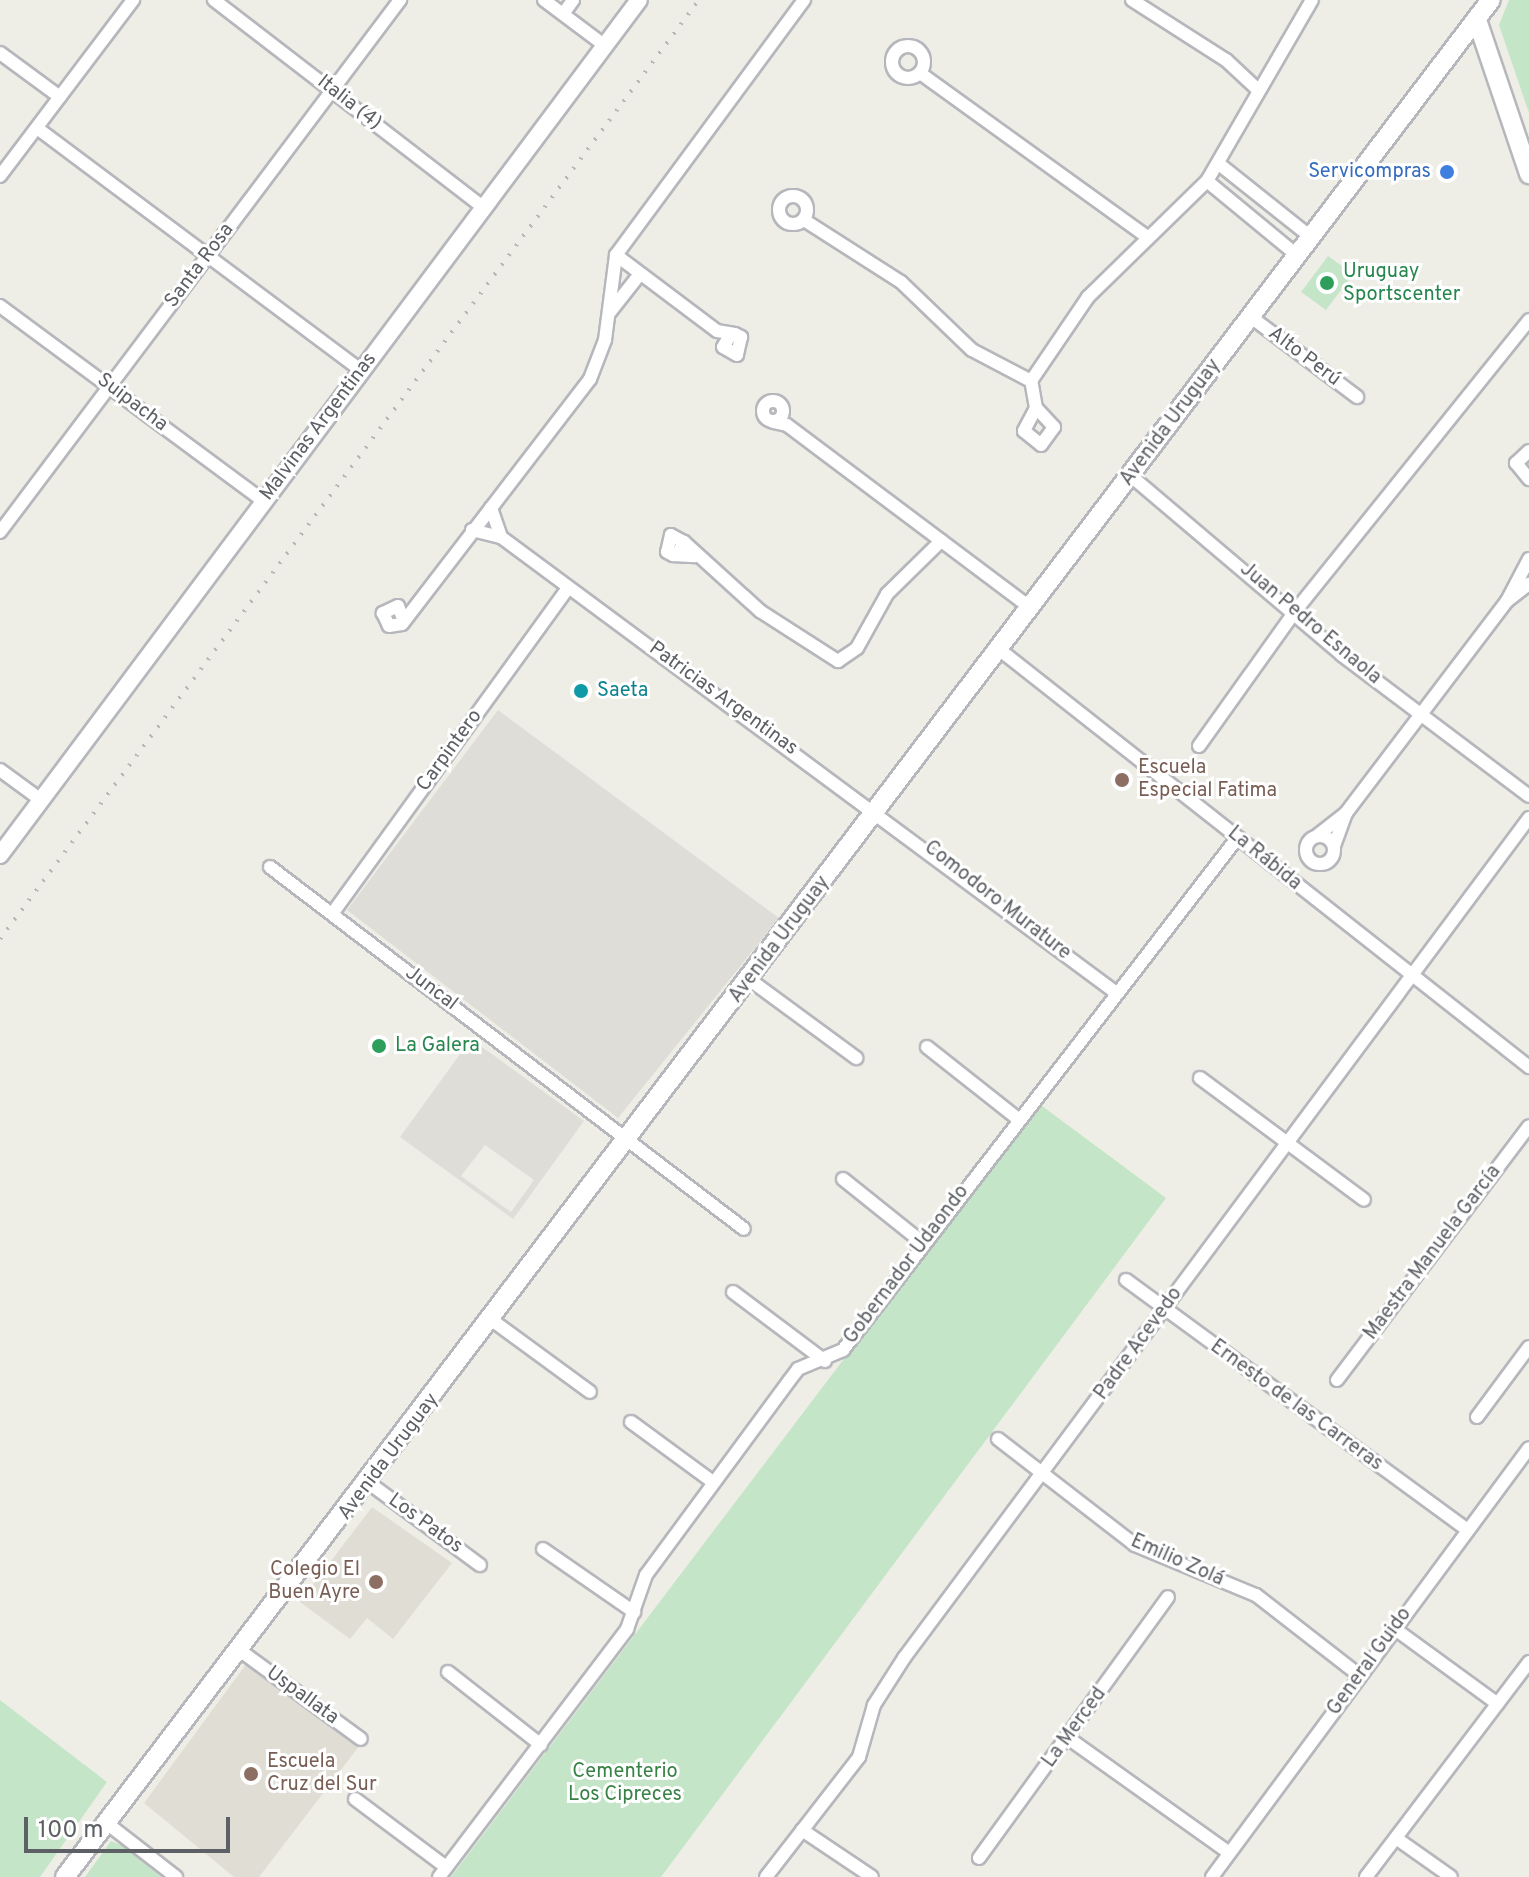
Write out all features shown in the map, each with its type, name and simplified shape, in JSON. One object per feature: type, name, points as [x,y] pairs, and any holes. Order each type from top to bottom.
[{"type":"main road","name":"Avenida Uruguay","points":[[65,1877],[109,1825],[242,1652],[1491,0]]},
{"type":"main road","points":[[1477,20],[1529,174]]},
{"type":"street","points":[[0,176],[133,0]]},
{"type":"street","name":"Italia (4)","points":[[214,0],[483,207]]},
{"type":"street","name":"Santa Rosa","points":[[0,532],[400,0]]},
{"type":"street","points":[[544,0],[604,45]]},
{"type":"street","points":[[563,14],[573,0]]},
{"type":"street","name":"Malvinas Argentinas","points":[[0,855],[639,0]]},
{"type":"street","points":[[416,603],[385,610],[384,621],[396,628],[404,621],[590,379],[610,312],[616,255],[804,0]]},
{"type":"street","points":[[1132,0],[1226,60],[1257,89]]},
{"type":"street","points":[[1036,408],[1031,381],[1088,297],[1207,181],[1219,164],[1257,89],[1312,0]]},
{"type":"street","points":[[0,53],[60,97]]},
{"type":"street","points":[[920,73],[1040,154],[1111,218],[1147,237]]},
{"type":"street","points":[[37,128],[361,370]]},
{"type":"street","points":[[1219,164],[1312,238]]},
{"type":"street","points":[[1207,181],[1298,256]]},
{"type":"street","points":[[804,220],[901,282],[972,350],[1031,381]]},
{"type":"street","points":[[616,255],[727,339]]},
{"type":"street","points":[[610,312],[640,274]]},
{"type":"street","name":"Suipacha","points":[[0,306],[264,501]]},
{"type":"street","name":"Alto Perú","points":[[1251,317],[1357,397]]},
{"type":"street","points":[[1199,746],[1296,610],[1529,320]]},
{"type":"street","points":[[781,420],[1031,608]]},
{"type":"street","points":[[1529,451],[1516,463],[1529,479]]},
{"type":"street","name":"Juan Pedro Esnaola","points":[[1131,476],[1420,715],[1529,796]]},
{"type":"street","points":[[491,508],[501,537]]},
{"type":"street","points":[[472,530],[501,537]]},
{"type":"street","points":[[695,556],[677,555],[665,549],[666,540],[674,535],[684,542],[695,556],[760,611],[838,661],[857,648],[887,594],[941,541]]},
{"type":"street","name":"Patricias Argentinas","points":[[501,537],[879,810]]},
{"type":"street","points":[[677,555],[684,542]]},
{"type":"street","points":[[1346,813],[1329,860],[1310,860],[1306,845],[1346,813],[1507,601],[1529,559]]},
{"type":"street","points":[[1507,601],[1529,584]]},
{"type":"street","name":"Carpintero","points":[[332,914],[568,588]]},
{"type":"street","points":[[398,606],[404,621]]},
{"type":"street","name":"La Rábida","points":[[1000,650],[1238,837],[1409,978],[1529,1067]]},
{"type":"street","points":[[0,770],[41,800]]},
{"type":"street","name":"Comodoro Murature","points":[[879,810],[1115,992]]},
{"type":"street","name":"Padre Acevedo","points":[[766,1877],[859,1757],[887,1682],[1529,818]]},
{"type":"street","points":[[1318,835],[1334,846]]},
{"type":"street","name":"Gobernador Udaondo","points":[[443,1872],[541,1745],[634,1612],[646,1575],[798,1369],[825,1361],[843,1350],[1017,1118],[1238,837]]},
{"type":"street","name":"Juncal","points":[[270,867],[630,1140]]},
{"type":"street","points":[[750,980],[856,1058]]},
{"type":"street","points":[[927,1047],[1017,1118]]},
{"type":"street","points":[[1200,1078],[1364,1200]]},
{"type":"street","name":"Maestra Manuela García","points":[[1337,1380],[1529,1126]]},
{"type":"street","points":[[630,1140],[744,1229]]},
{"type":"street","points":[[843,1179],[924,1244]]},
{"type":"street","name":"Ernesto de las Carreras","points":[[1126,1280],[1467,1530]]},
{"type":"street","points":[[733,1292],[825,1361]]},
{"type":"street","points":[[493,1321],[590,1392]]},
{"type":"street","points":[[1477,1417],[1529,1347]]},
{"type":"street","points":[[631,1422],[713,1482]]},
{"type":"street","name":"Emilio Zolá","points":[[998,1439],[1135,1545],[1256,1595],[1360,1676]]},
{"type":"street","name":"General Guido","points":[[1212,1877],[1529,1448]]},
{"type":"street","name":"Los Patos","points":[[369,1483],[480,1565]]},
{"type":"street","points":[[543,1549],[634,1612]]},
{"type":"street","name":"La Merced","points":[[979,1858],[1168,1597]]},
{"type":"street","points":[[1395,1629],[1498,1704]]},
{"type":"street","name":"Uspallata","points":[[242,1652],[361,1739]]},
{"type":"street","points":[[1366,1877],[1498,1704],[1524,1679],[1529,1662]]},
{"type":"street","points":[[448,1672],[541,1745]]},
{"type":"street","points":[[1068,1738],[1229,1853]]},
{"type":"street","points":[[355,1799],[443,1872]]},
{"type":"street","points":[[109,1825],[176,1877]]},
{"type":"street","points":[[802,1830],[872,1877]]},
{"type":"street","points":[[1396,1838],[1451,1877]]},
{"type":"shaded area","points":[[498,710],[779,918],[618,1118],[347,910]]},
{"type":"shaded area","points":[[471,1039],[584,1121],[513,1219],[400,1137]],"holes":[[[485,1145],[534,1180],[511,1212],[461,1176]]]},
{"type":"shaded area","name":"Colegio El Buen Ayre","points":[[372,1507],[452,1563],[393,1639],[367,1618],[350,1639],[300,1602]]},
{"type":"shaded area","name":"Escuela Cruz del Sur","points":[[247,1663],[360,1745],[259,1877],[234,1877],[144,1803]]},
{"type":"green space","points":[[1509,0],[1529,0],[1529,113],[1499,25]]},
{"type":"green space","name":"Uruguay Sportscenter","points":[[1328,256],[1353,274],[1326,310],[1301,292]]},
{"type":"green space","name":"Cementerio Los Cipreces","points":[[1038,1103],[1166,1198],[661,1877],[451,1877]]},
{"type":"green space","points":[[0,1700],[107,1782],[40,1877],[0,1877]]},
{"type":"green space","points":[[111,1841],[123,1846],[161,1877],[85,1877]]},
{"type":"railway","points":[[0,939],[699,0]]},
{"type":"place","name":"Servicompras","points":[[1447,172]]},
{"type":"place","name":"Uruguay Sportscenter","points":[[1327,283]]},
{"type":"place","name":"Saeta","points":[[581,691]]},
{"type":"place","name":"Escuela Especial Fatima","points":[[1122,780]]},
{"type":"place","name":"La Galera","points":[[379,1046]]},
{"type":"place","name":"Colegio El Buen Ayre","points":[[376,1582]]},
{"type":"place","name":"Escuela Cruz del Sur","points":[[251,1774]]}]
